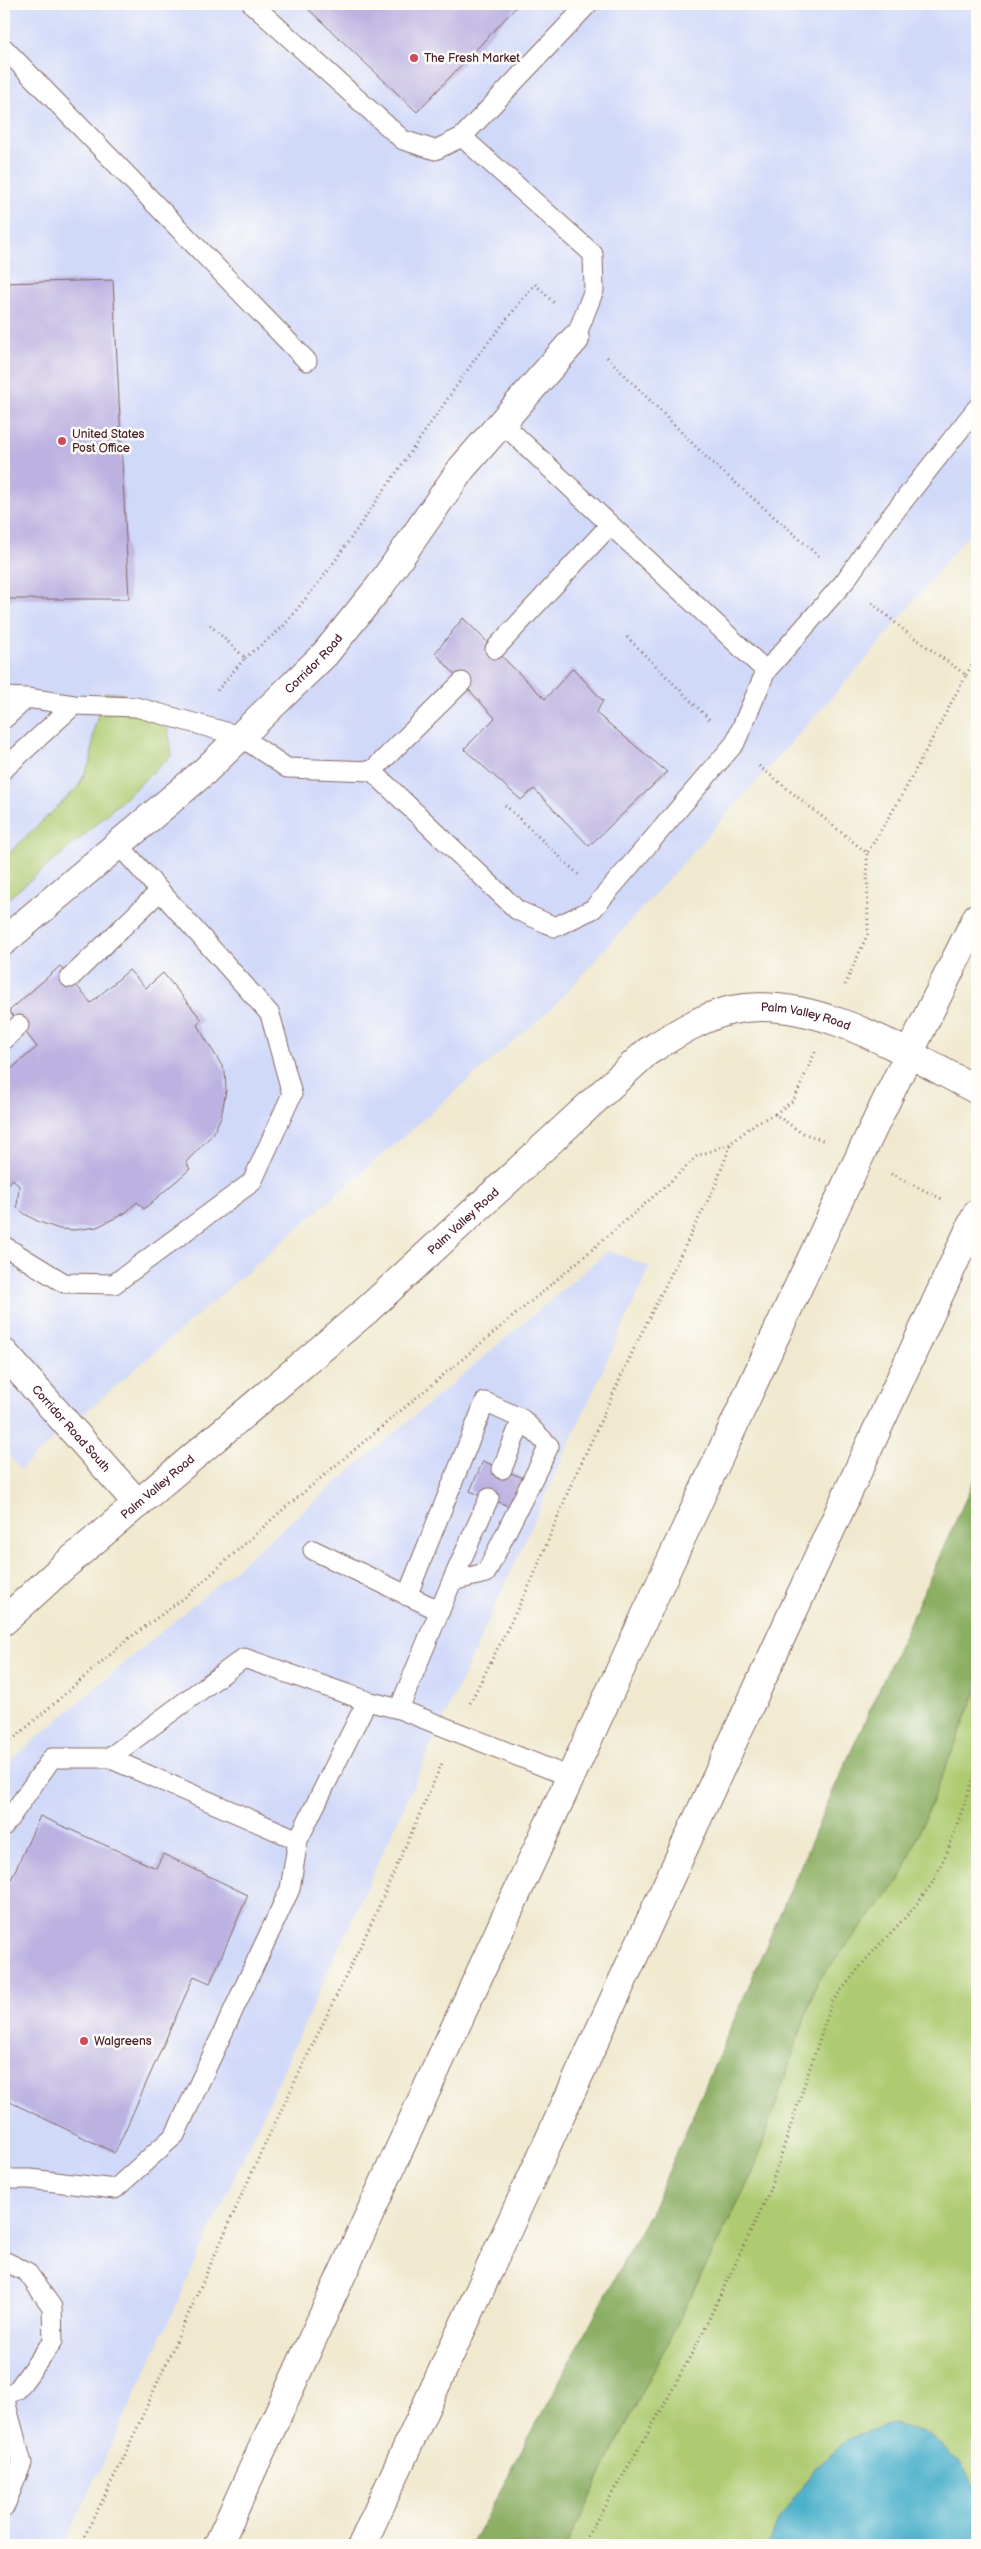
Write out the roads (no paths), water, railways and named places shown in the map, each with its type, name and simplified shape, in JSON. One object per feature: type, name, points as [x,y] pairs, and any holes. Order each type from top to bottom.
[{"type":"main road","name":"Corridor Road","points":[[4,941],[205,771],[331,646],[380,586],[462,468],[575,339]]},
{"type":"main road","points":[[218,2545],[570,1777],[907,1055],[977,917]]},
{"type":"main road","name":"Palm Valley Road","points":[[4,1621],[366,1310],[647,1052],[694,1023],[733,1010],[771,1008],[810,1012],[847,1025],[977,1090]]},
{"type":"main road","points":[[362,2545],[977,1212]]},
{"type":"main road","name":"Corridor Road South","points":[[4,1353],[138,1504]]},
{"type":"lane","points":[[252,4],[403,140],[435,150],[462,137],[588,4]]},
{"type":"lane","points":[[4,48],[307,362]]},
{"type":"lane","points":[[462,137],[594,254],[594,290],[575,339]]},
{"type":"lane","points":[[4,697],[27,698],[74,705],[136,707],[240,736],[287,768],[372,771],[517,910],[555,927],[593,909],[735,743],[766,672],[846,580],[881,529],[977,408]]},
{"type":"lane","points":[[502,423],[766,672]]},
{"type":"lane","points":[[495,649],[610,525]]},
{"type":"lane","points":[[372,771],[462,682]]},
{"type":"lane","points":[[4,719],[27,698]]},
{"type":"lane","points":[[4,769],[74,705]]},
{"type":"lane","points":[[4,1246],[64,1283],[114,1284],[252,1182],[292,1094],[270,1014],[118,844]]},
{"type":"lane","points":[[70,978],[160,891]]},
{"type":"lane","points":[[4,1040],[19,1025]]},
{"type":"lane","points":[[407,1596],[485,1402],[522,1419],[548,1446],[486,1573],[452,1581]]},
{"type":"lane","points":[[502,1469],[522,1419]]},
{"type":"lane","points":[[399,1709],[489,1498]]},
{"type":"lane","points":[[313,1550],[440,1611]]},
{"type":"lane","points":[[108,1758],[244,1658],[367,1701],[399,1709],[570,1777]]},
{"type":"lane","points":[[4,2179],[30,2179],[115,2189],[175,2135],[290,1889],[298,1840],[367,1701]]},
{"type":"lane","points":[[4,1826],[52,1758],[108,1758],[298,1840]]},
{"type":"lane","points":[[4,2261],[27,2272],[52,2307],[53,2341],[18,2389],[4,2397],[22,2463],[4,2508]]},
{"type":"water","points":[[892,2424],[926,2432],[959,2460],[977,2490],[977,2545],[768,2545],[777,2523],[815,2468],[850,2437]]},
{"type":"place","name":"The Fresh Market","points":[[414,58]]},
{"type":"place","name":"United States Post Office","points":[[62,441]]},
{"type":"place","name":"Walgreens","points":[[84,2041]]}]
